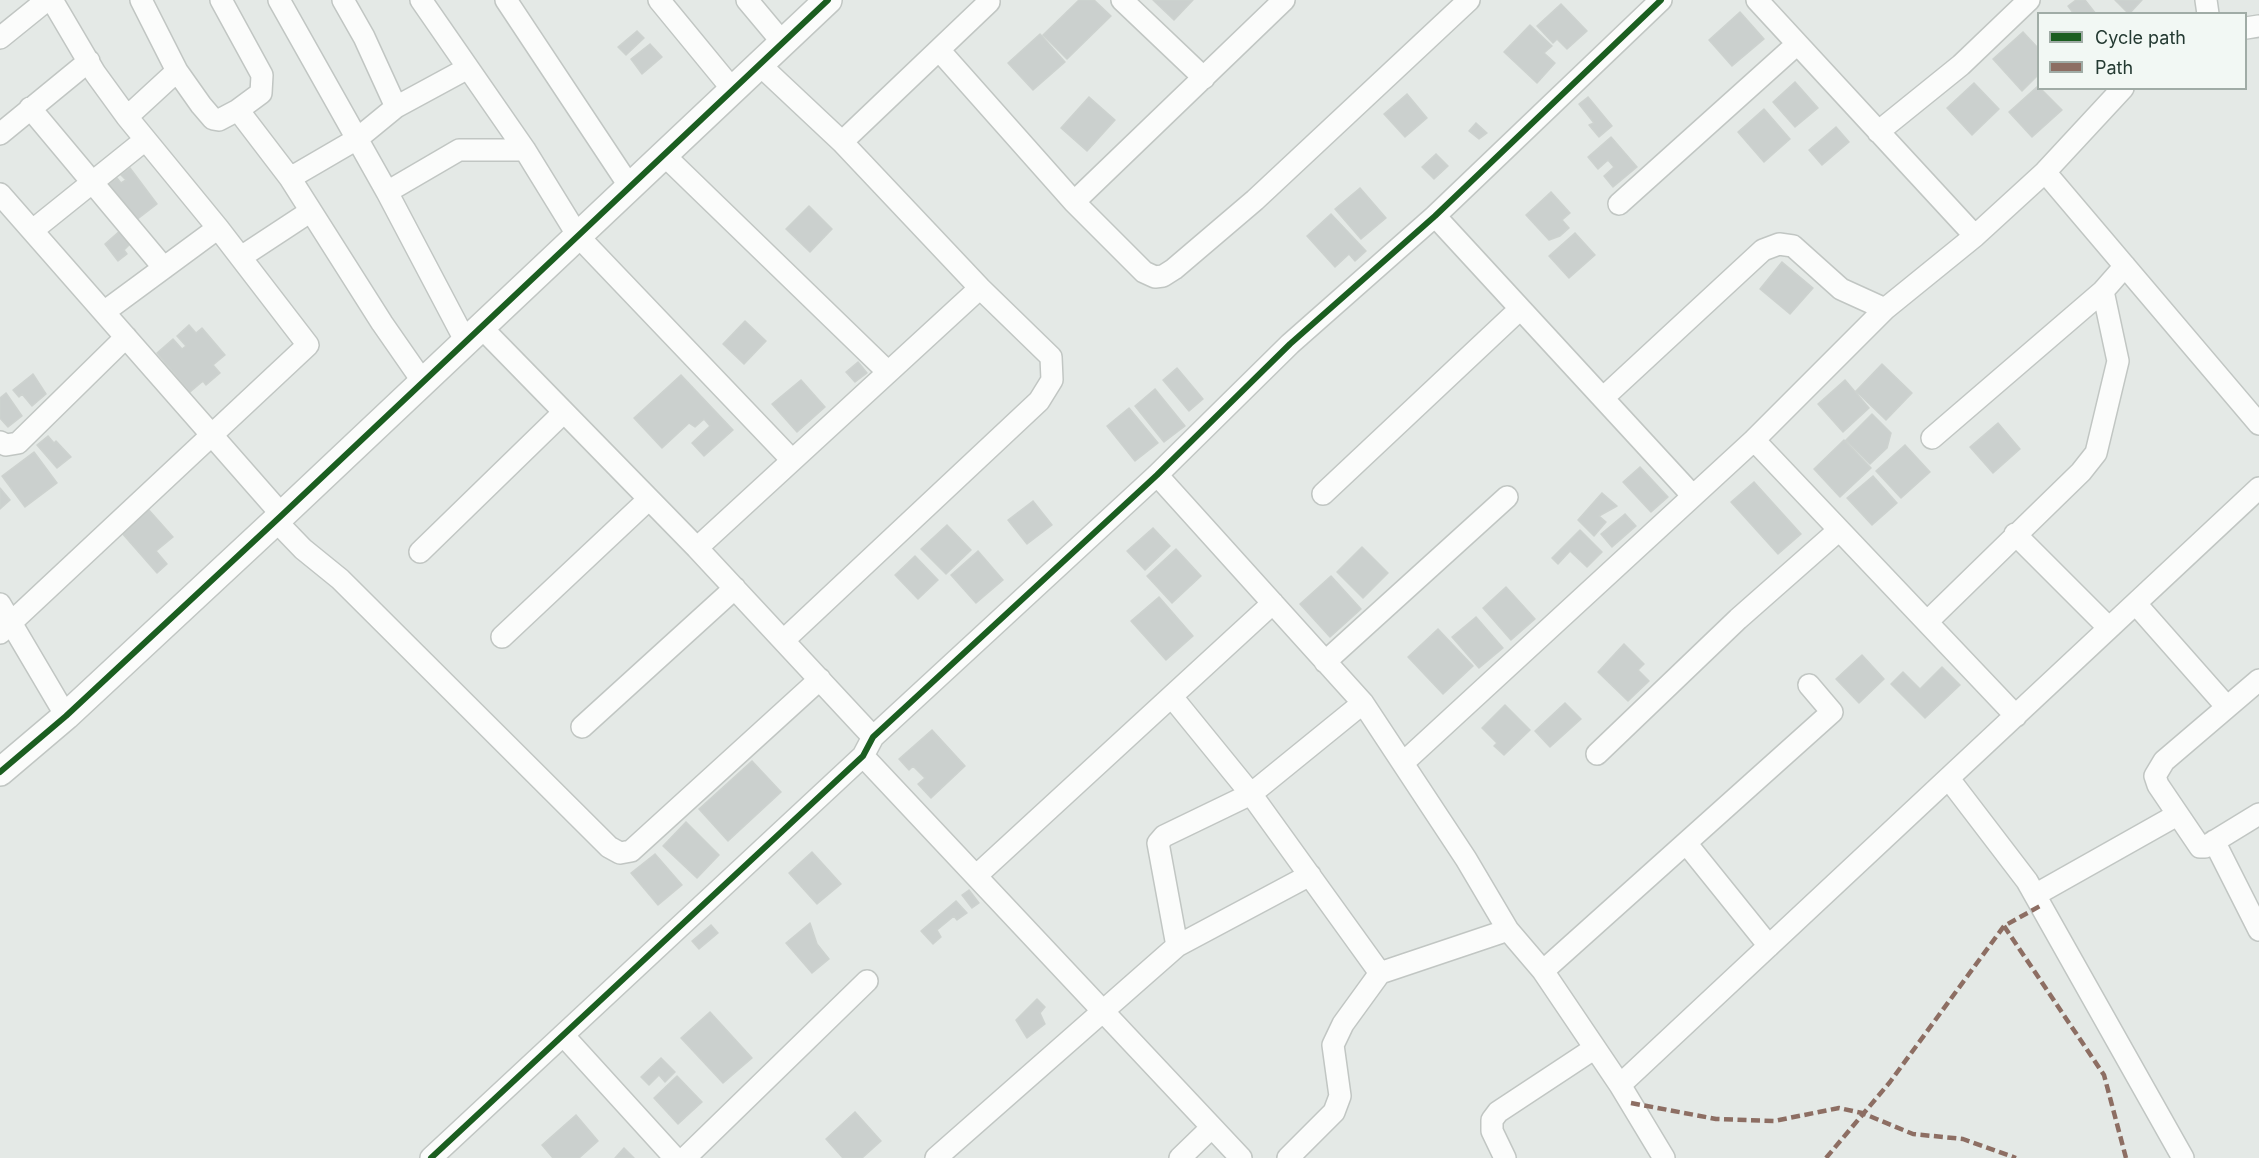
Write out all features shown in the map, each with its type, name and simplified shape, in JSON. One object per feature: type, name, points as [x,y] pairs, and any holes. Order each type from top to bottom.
[{"type":"street","points":[[0,38],[47,0]]},
{"type":"street","points":[[6,628],[308,345],[218,228],[144,140],[89,62],[52,0]]},
{"type":"street","points":[[141,0],[177,71],[213,119],[225,118],[255,100],[261,93],[262,75],[221,0]]},
{"type":"street","points":[[279,0],[387,192],[473,335],[564,412],[784,640],[820,679],[868,746],[976,876],[1241,1158]]},
{"type":"street","points":[[343,0],[364,37],[396,107]]},
{"type":"street","points":[[506,0],[630,187]]},
{"type":"street","points":[[659,0],[733,90]]},
{"type":"street","points":[[747,0],[783,43]]},
{"type":"street","points":[[0,772],[66,716],[279,518],[828,0]]},
{"type":"street","points":[[1122,0],[1204,78]]},
{"type":"street","points":[[1074,202],[1284,0]]},
{"type":"street","points":[[939,50],[1074,202],[1144,272],[1155,277],[1163,276],[1255,200],[1469,0]]},
{"type":"street","points":[[431,1158],[1157,475],[1290,344],[1435,216],[1660,0]]},
{"type":"street","points":[[1757,0],[1796,45],[1976,236]]},
{"type":"street","points":[[1878,132],[1961,65],[2029,0]]},
{"type":"street","points":[[426,2],[525,150],[578,236],[792,460]]},
{"type":"street","points":[[842,142],[989,2]]},
{"type":"street","points":[[1619,204],[1796,45]]},
{"type":"street","points":[[0,134],[89,62]]},
{"type":"street","points":[[759,65],[842,142],[980,288],[1051,357],[1052,380],[1040,401],[784,640]]},
{"type":"street","points":[[290,178],[357,139],[396,107],[468,68]]},
{"type":"street","points":[[127,117],[177,71]]},
{"type":"street","points":[[1403,763],[1754,440],[1885,309],[1976,236],[2045,172],[2121,90]]},
{"type":"street","points":[[30,108],[164,268]]},
{"type":"street","points":[[238,110],[290,178],[382,323],[423,382]]},
{"type":"street","points":[[33,230],[144,140]]},
{"type":"street","points":[[387,192],[459,150],[525,150]]},
{"type":"street","points":[[664,155],[888,372]]},
{"type":"street","points":[[2045,172],[2259,424]]},
{"type":"street","points":[[0,194],[212,434],[303,549],[340,579],[609,847],[620,853],[631,851],[820,679]]},
{"type":"street","points":[[241,257],[311,211]]},
{"type":"street","points":[[1435,216],[1693,496]]},
{"type":"street","points":[[104,312],[218,228]]},
{"type":"street","points":[[1603,398],[1763,250],[1779,244],[1792,246],[1842,289],[1885,309]]},
{"type":"street","points":[[1932,438],[2103,291],[2125,266]]},
{"type":"street","points":[[697,548],[980,288]]},
{"type":"street","points":[[1927,622],[2081,472],[2096,453],[2118,361],[2103,291]]},
{"type":"street","points":[[1323,494],[1520,309]]},
{"type":"street","points":[[0,442],[6,445],[18,443],[126,337]]},
{"type":"street","points":[[420,552],[564,412]]},
{"type":"street","points":[[1754,440],[2016,716]]},
{"type":"street","points":[[1157,475],[1363,703],[1466,859],[1508,930],[1543,971],[1620,1085],[1664,1158]]},
{"type":"street","points":[[1620,1085],[2259,488]]},
{"type":"street","points":[[1325,662],[1507,497]]},
{"type":"street","points":[[502,637],[649,499]]},
{"type":"street","points":[[1597,753],[1738,619],[1839,530]]},
{"type":"street","points":[[2015,534],[2109,628]]},
{"type":"street","points":[[582,727],[735,588]]},
{"type":"street","points":[[976,876],[1273,603]]},
{"type":"street","points":[[0,604],[6,628],[66,716]]},
{"type":"street","points":[[2136,604],[2227,707]]},
{"type":"street","points":[[2259,680],[2164,761],[2155,776],[2158,785],[2195,844],[2205,847],[2259,814]]},
{"type":"street","points":[[1543,971],[1832,712],[1809,685]]},
{"type":"street","points":[[1172,697],[1251,794],[1380,972]]},
{"type":"street","points":[[1177,946],[1158,843],[1164,836],[1251,794],[1363,703]]},
{"type":"street","points":[[1949,779],[2027,881],[2183,1158]]},
{"type":"street","points":[[2035,895],[2177,815]]},
{"type":"street","points":[[2214,841],[2259,930]]},
{"type":"street","points":[[1686,843],[1769,946]]},
{"type":"street","points":[[936,1158],[1177,946],[1310,875]]},
{"type":"street","points":[[1288,1158],[1334,1112],[1340,1096],[1333,1045],[1343,1024],[1380,972],[1508,930]]},
{"type":"street","points":[[685,1158],[867,981]]},
{"type":"street","points":[[563,1035],[675,1158]]},
{"type":"street","points":[[1505,1158],[1492,1131],[1492,1120],[1498,1112],[1595,1048]]},
{"type":"street","points":[[1180,1158],[1211,1128]]},
{"type":"building","points":[[1079,0],[1094,0],[1111,16],[1067,59],[1043,35]]},
{"type":"building","points":[[1153,0],[1193,0],[1174,20]]},
{"type":"building","points":[[2076,0],[2085,0],[2094,12],[2072,12],[2068,6]]},
{"type":"building","points":[[2115,0],[2142,0],[2131,12],[2127,12]]},
{"type":"building","points":[[1561,4],[1587,31],[1567,49],[1557,39],[1553,43],[1537,26]]},
{"type":"building","points":[[1740,12],[1764,39],[1732,66],[1709,40]]},
{"type":"building","points":[[1530,25],[1552,46],[1544,53],[1555,63],[1537,83],[1504,52]]},
{"type":"building","points":[[637,31],[644,38],[626,55],[618,47]]},
{"type":"building","points":[[2023,32],[2037,47],[2037,76],[2022,91],[1993,59]]},
{"type":"building","points":[[1040,34],[1065,62],[1033,90],[1008,63]]},
{"type":"building","points":[[650,44],[662,57],[642,74],[631,59]]},
{"type":"building","points":[[1795,82],[1818,108],[1795,127],[1773,102]]},
{"type":"building","points":[[1974,83],[1999,109],[1972,135],[1947,108]]},
{"type":"building","points":[[2037,87],[2037,90],[2042,90],[2062,110],[2032,137],[2009,112]]},
{"type":"building","points":[[1407,94],[1427,118],[1405,137],[1384,114]]},
{"type":"building","points":[[1089,97],[1115,120],[1087,151],[1061,128]]},
{"type":"building","points":[[1588,97],[1612,126],[1599,137],[1589,125],[1594,123],[1579,104]]},
{"type":"building","points":[[1764,109],[1790,139],[1764,162],[1738,132]]},
{"type":"building","points":[[1476,123],[1487,133],[1479,139],[1469,131]]},
{"type":"building","points":[[1836,127],[1849,142],[1822,165],[1809,150]]},
{"type":"building","points":[[1611,137],[1637,167],[1613,187],[1604,176],[1614,167],[1608,160],[1598,169],[1588,157]]},
{"type":"building","points":[[1436,154],[1448,166],[1434,179],[1422,167]]},
{"type":"building","points":[[130,168],[157,204],[135,221],[108,185],[117,178],[121,183],[126,180],[121,175]]},
{"type":"building","points":[[1360,188],[1386,218],[1361,239],[1335,209]]},
{"type":"building","points":[[1551,192],[1570,213],[1562,220],[1569,228],[1560,236],[1549,240],[1526,215]]},
{"type":"building","points":[[809,206],[832,229],[810,252],[786,229]]},
{"type":"building","points":[[1331,214],[1366,251],[1355,261],[1349,254],[1335,267],[1307,236]]},
{"type":"building","points":[[122,229],[132,242],[124,250],[127,254],[118,261],[105,244]]},
{"type":"building","points":[[1575,233],[1595,255],[1569,278],[1549,256]]},
{"type":"building","points":[[1782,262],[1813,288],[1790,314],[1760,289]]},
{"type":"building","points":[[745,321],[766,341],[744,364],[723,344]]},
{"type":"building","points":[[189,325],[196,333],[202,328],[225,355],[213,365],[220,373],[206,385],[203,381],[190,392],[157,353],[173,339],[182,349],[186,346],[177,336]]},
{"type":"building","points":[[858,362],[867,373],[855,382],[846,372]]},
{"type":"building","points":[[1882,364],[1912,393],[1886,420],[1856,391]]},
{"type":"building","points":[[1177,368],[1203,399],[1189,411],[1163,380]]},
{"type":"building","points":[[33,374],[46,394],[32,406],[22,394],[19,397],[13,390]]},
{"type":"building","points":[[681,375],[733,430],[704,456],[692,443],[710,426],[704,419],[695,427],[689,423],[662,448],[634,418]]},
{"type":"building","points":[[801,380],[825,407],[797,432],[772,404]]},
{"type":"building","points":[[1845,380],[1869,408],[1843,432],[1818,404]]},
{"type":"building","points":[[1155,389],[1185,426],[1164,442],[1135,406]]},
{"type":"building","points":[[6,393],[22,416],[8,427],[0,418],[0,398]]},
{"type":"building","points":[[1129,408],[1158,443],[1135,461],[1107,426]]},
{"type":"building","points":[[1872,414],[1891,433],[1887,448],[1870,464],[1846,440]]},
{"type":"building","points":[[1998,423],[2020,449],[1993,473],[1970,447]]},
{"type":"building","points":[[48,436],[71,457],[57,468],[37,445]]},
{"type":"building","points":[[1844,440],[1871,468],[1840,497],[1814,469]]},
{"type":"building","points":[[1905,445],[1930,472],[1901,498],[1876,471]]},
{"type":"building","points":[[34,452],[57,483],[25,507],[2,476]]},
{"type":"building","points":[[1640,467],[1668,497],[1651,512],[1623,482]]},
{"type":"building","points":[[1873,476],[1897,503],[1872,525],[1847,498]]},
{"type":"building","points":[[1754,482],[1801,534],[1778,554],[1731,502]]},
{"type":"building","points":[[0,488],[10,500],[0,509]]},
{"type":"building","points":[[1602,493],[1617,506],[1599,516],[1606,522],[1594,536],[1578,520]]},
{"type":"building","points":[[1033,501],[1052,525],[1027,544],[1008,520]]},
{"type":"building","points":[[148,509],[173,537],[156,551],[167,564],[157,573],[121,532]]},
{"type":"building","points":[[1625,514],[1636,526],[1612,547],[1601,534]]},
{"type":"building","points":[[947,525],[971,550],[946,574],[921,549]]},
{"type":"building","points":[[1153,528],[1170,546],[1145,570],[1127,551]]},
{"type":"building","points":[[1580,530],[1602,552],[1587,567],[1570,551],[1558,564],[1552,558]]},
{"type":"building","points":[[1362,547],[1388,573],[1363,598],[1337,572]]},
{"type":"building","points":[[1176,549],[1201,576],[1172,603],[1147,576]]},
{"type":"building","points":[[978,551],[1003,580],[976,603],[951,575]]},
{"type":"building","points":[[915,556],[938,580],[918,599],[895,575]]},
{"type":"building","points":[[1331,576],[1361,609],[1330,637],[1300,604]]},
{"type":"building","points":[[1506,587],[1535,619],[1511,640],[1483,608]]},
{"type":"building","points":[[1159,597],[1193,636],[1166,660],[1131,621]]},
{"type":"building","points":[[1476,617],[1503,648],[1479,668],[1452,637]]},
{"type":"building","points":[[1438,629],[1473,666],[1443,694],[1408,657]]},
{"type":"building","points":[[1624,644],[1644,664],[1638,670],[1649,681],[1628,701],[1598,672]]},
{"type":"building","points":[[1862,655],[1884,679],[1859,703],[1836,679]]},
{"type":"building","points":[[1942,667],[1960,685],[1925,718],[1891,684],[1903,672],[1920,689]]},
{"type":"building","points":[[1565,703],[1581,719],[1550,747],[1535,731]]},
{"type":"building","points":[[1505,705],[1530,730],[1504,755],[1494,746],[1497,743],[1482,728]]},
{"type":"building","points":[[932,730],[965,766],[931,798],[918,784],[925,778],[913,766],[909,770],[899,759]]},
{"type":"building","points":[[752,761],[781,792],[728,841],[699,809]]},
{"type":"building","points":[[686,822],[719,855],[697,878],[663,846]]},
{"type":"building","points":[[812,852],[841,884],[817,904],[789,873]]},
{"type":"building","points":[[655,854],[682,885],[658,905],[631,873]]},
{"type":"building","points":[[969,890],[979,903],[972,908],[962,895]]},
{"type":"building","points":[[956,901],[967,913],[957,920],[954,916],[937,930],[941,937],[933,944],[921,931]]},
{"type":"building","points":[[810,923],[817,944],[829,959],[812,973],[786,943]]},
{"type":"building","points":[[711,925],[718,933],[699,949],[692,941]]},
{"type":"building","points":[[1037,999],[1045,1007],[1040,1013],[1045,1024],[1027,1038],[1016,1020]]},
{"type":"building","points":[[710,1012],[752,1058],[723,1083],[681,1038]]},
{"type":"building","points":[[661,1058],[675,1072],[665,1082],[659,1075],[649,1085],[641,1077]]},
{"type":"building","points":[[677,1076],[702,1102],[678,1124],[654,1098]]},
{"type":"building","points":[[855,1112],[881,1141],[862,1158],[843,1158],[826,1139]]},
{"type":"building","points":[[576,1115],[598,1141],[579,1158],[553,1158],[542,1145]]},
{"type":"building","points":[[624,1148],[634,1158],[615,1158]]},
{"type":"marked path","points":[[1826,1158],[1890,1082],[2004,926],[2040,906]]},
{"type":"marked path","points":[[2004,926],[2104,1075],[2126,1158]]},
{"type":"marked path","points":[[1631,1103],[1716,1119],[1774,1121],[1839,1108],[1862,1113],[1913,1134],[1963,1139],[2016,1158]]},
{"type":"cycle path","points":[[0,772],[66,716],[282,515],[828,0]]},
{"type":"cycle path","points":[[431,1158],[863,756],[873,737],[1157,475],[1290,344],[1435,216],[1661,0]]}]
